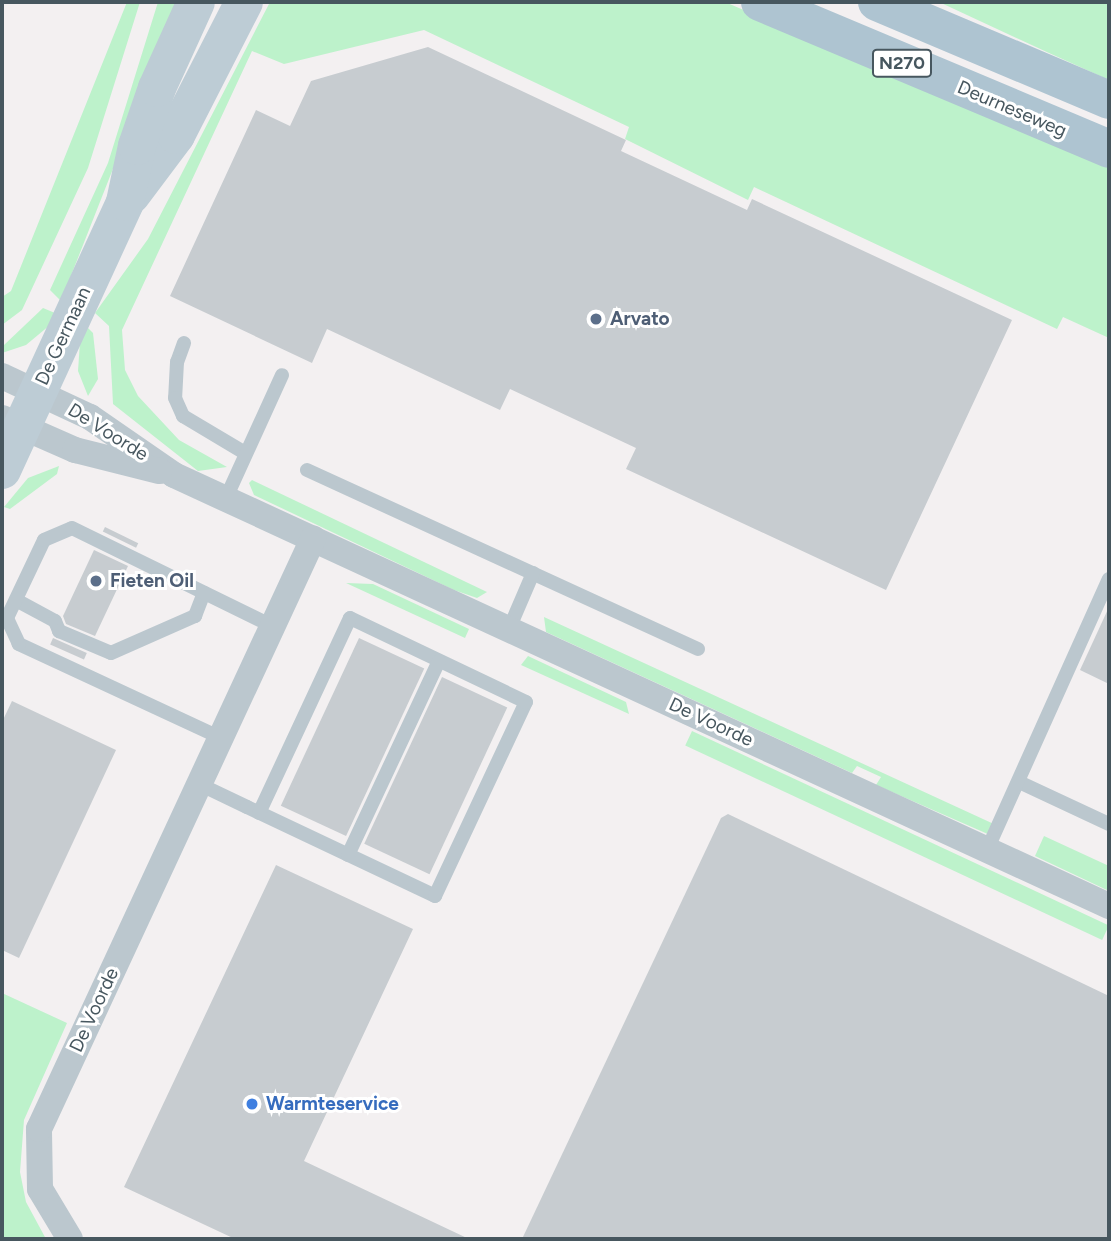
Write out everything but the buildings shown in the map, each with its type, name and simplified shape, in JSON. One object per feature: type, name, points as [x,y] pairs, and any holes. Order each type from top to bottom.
[{"type":"main road","name":"De Germaan","points":[[2,470],[11,423],[38,392],[125,202],[153,99],[196,2]]},
{"type":"main road","name":"De Germaan","points":[[125,202],[176,135],[244,2]]},
{"type":"main road","name":"Deurneseweg","points":[[760,2],[1109,149]]},
{"type":"main road","name":"N270","points":[[877,2],[1109,100]]},
{"type":"street","name":"De Voorde","points":[[2,376],[90,417],[174,475]]},
{"type":"street","name":"De Voorde","points":[[11,423],[75,450],[174,475],[1109,906]]},
{"type":"street","name":"De Voorde","points":[[69,1239],[40,1189],[39,1129],[313,539]]},
{"type":"lane","points":[[184,342],[177,362],[176,398],[183,416],[246,453]]},
{"type":"lane","points":[[226,498],[282,375]]},
{"type":"lane","points":[[307,470],[698,649]]},
{"type":"lane","points":[[219,737],[19,644],[7,618],[44,540],[72,528],[272,626]]},
{"type":"lane","points":[[509,629],[533,573]]},
{"type":"lane","points":[[988,850],[1109,579]]},
{"type":"lane","points":[[16,600],[55,621],[59,631],[111,653],[195,617],[204,593]]},
{"type":"lane","points":[[199,784],[259,813],[435,896],[526,702],[350,618],[259,813]]},
{"type":"lane","points":[[348,855],[439,661]]},
{"type":"lane","points":[[1019,782],[1109,824]]},
{"type":"green space","points":[[127,2],[140,2],[88,168],[22,310],[2,325],[2,297],[11,291]]},
{"type":"green space","points":[[158,2],[183,2],[155,62],[61,301],[50,290],[108,163]]},
{"type":"green space","points":[[270,2],[725,2],[1109,166],[1109,338],[1063,317],[1057,329],[754,187],[748,200],[625,139],[629,127],[424,30],[284,64],[252,51],[122,330],[125,370],[138,396],[179,440],[227,467],[198,471],[113,404],[109,326],[95,313],[148,239]]},
{"type":"green space","points":[[939,2],[1109,2],[1109,80],[1049,53]]},
{"type":"green space","points":[[43,308],[55,313],[50,325],[26,345],[2,353],[4,345]]},
{"type":"green space","points":[[88,328],[93,333],[98,379],[88,396],[78,371],[80,342]]},
{"type":"green space","points":[[59,466],[57,474],[10,509],[4,507],[28,478]]},
{"type":"green space","points":[[252,480],[487,592],[477,598],[454,590],[254,495],[249,483]]},
{"type":"green space","points":[[346,583],[373,584],[469,629],[465,638]]},
{"type":"green space","points":[[544,617],[996,825],[990,835],[876,785],[881,777],[857,766],[852,773],[546,632]]},
{"type":"green space","points":[[528,656],[626,702],[629,714],[521,665]]},
{"type":"green space","points":[[692,731],[1109,925],[1102,940],[685,746]]},
{"type":"green space","points":[[1044,836],[1109,866],[1109,891],[1035,856]]},
{"type":"green space","points":[[2,993],[67,1023],[24,1120],[20,1172],[26,1202],[46,1239],[2,1239]]},
{"type":"place","name":"Arvato","points":[[596,319]]},
{"type":"place","name":"Fieten Oil","points":[[96,581]]},
{"type":"place","name":"Warmteservice","points":[[252,1104]]}]
